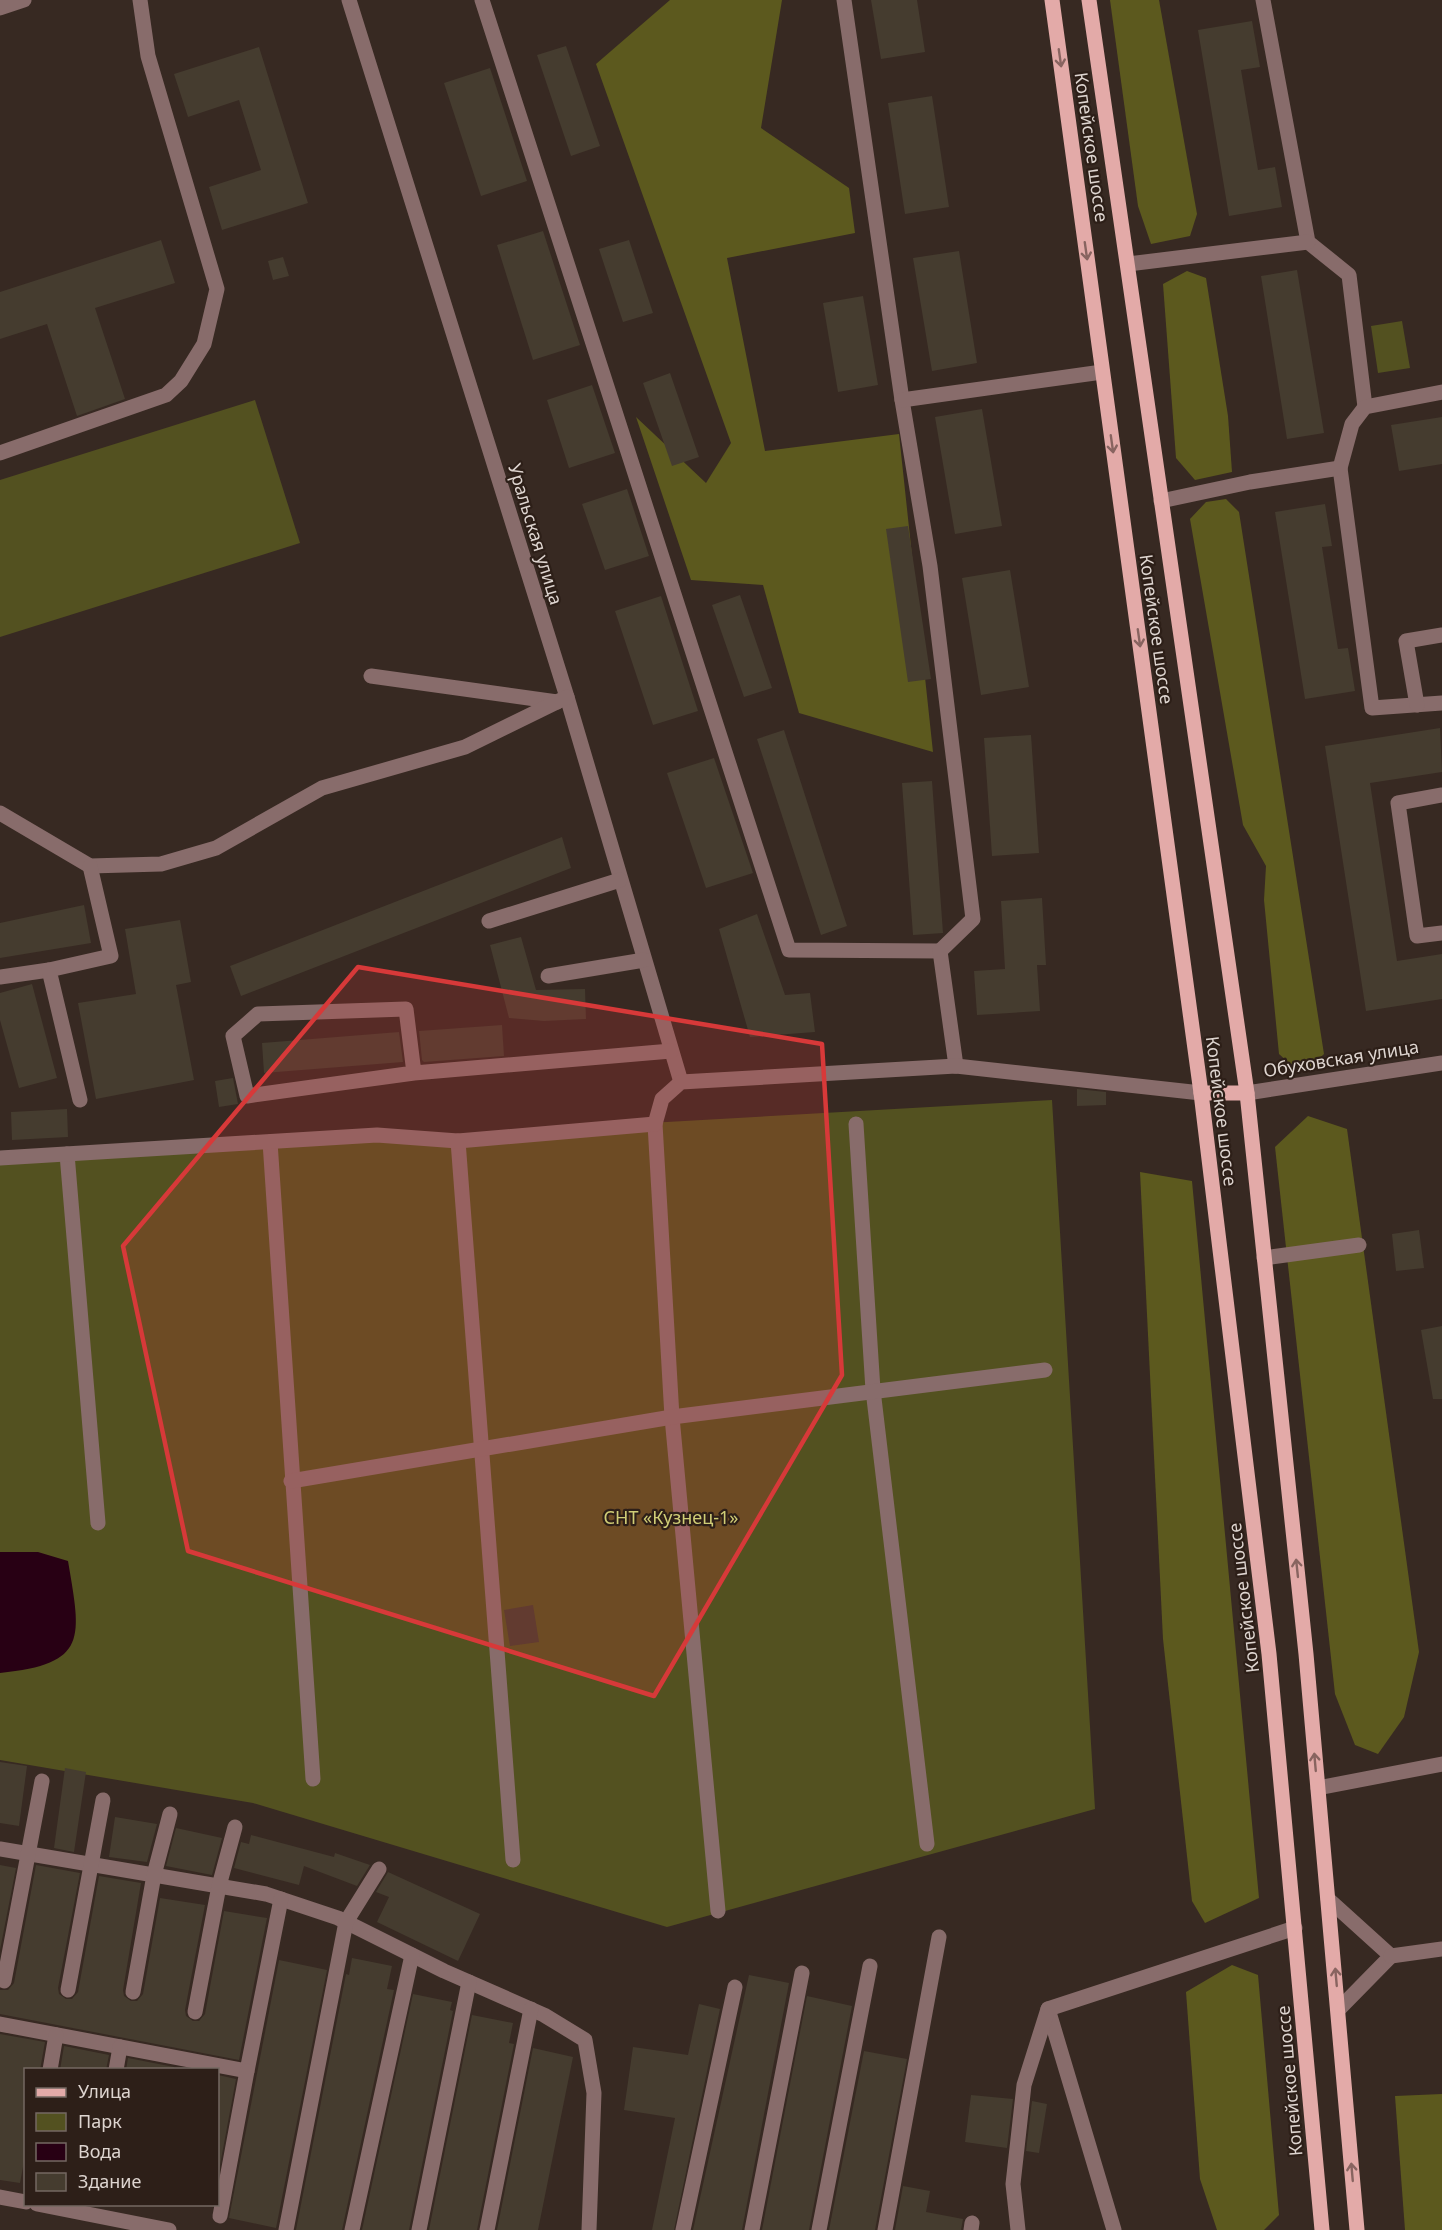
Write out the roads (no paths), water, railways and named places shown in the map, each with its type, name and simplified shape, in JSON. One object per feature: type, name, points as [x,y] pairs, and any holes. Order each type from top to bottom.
[{"type":"main road","name":"Копейское шоссе","points":[[1052,0],[1201,1093],[1269,1654],[1322,2230]]},
{"type":"main road","name":"Копейское шоссе","points":[[1089,0],[1247,1093],[1318,1788],[1357,2230]]},
{"type":"main road","points":[[1201,1093],[1247,1093]]},
{"type":"street","points":[[0,8],[24,0]]},
{"type":"street","points":[[0,453],[166,395],[181,381],[204,345],[217,289],[148,56],[140,0]]},
{"type":"street","name":"Уральская улица","points":[[349,0],[681,1082]]},
{"type":"street","points":[[482,0],[789,950],[940,951],[973,919],[930,566],[902,400],[844,0]]},
{"type":"street","points":[[1263,0],[1308,242],[1349,275],[1365,407]]},
{"type":"street","points":[[1128,264],[1308,242]]},
{"type":"street","points":[[902,400],[1102,372]]},
{"type":"street","points":[[1442,392],[1365,407],[1352,424],[1340,468],[1372,708],[1442,704]]},
{"type":"street","points":[[1161,501],[1250,482],[1340,468]]},
{"type":"street","points":[[1417,705],[1407,640],[1442,634]]},
{"type":"street","points":[[371,676],[562,700]]},
{"type":"street","points":[[0,813],[90,866],[161,864],[216,848],[322,788],[465,747],[562,700]]},
{"type":"street","points":[[1442,795],[1398,803],[1417,936],[1442,933]]},
{"type":"street","points":[[0,977],[49,970],[111,956],[90,866]]},
{"type":"street","points":[[489,921],[620,880]]},
{"type":"street","points":[[940,951],[956,1066]]},
{"type":"street","points":[[548,976],[644,960]]},
{"type":"street","points":[[49,970],[80,1100]]},
{"type":"street","points":[[414,1073],[406,1009],[258,1014],[233,1036],[247,1096],[414,1073],[671,1051]]},
{"type":"street","name":"Обуховская улица","points":[[1247,1093],[1442,1063]]},
{"type":"street","points":[[718,1911],[672,1417],[655,1124],[662,1099],[681,1082],[956,1066],[1201,1093]]},
{"type":"street","points":[[0,1158],[376,1135],[458,1141],[655,1124]]},
{"type":"street","points":[[856,1124],[873,1390],[927,1844]]},
{"type":"street","points":[[458,1141],[513,1860]]},
{"type":"street","points":[[270,1142],[291,1481],[313,1779]]},
{"type":"street","points":[[67,1154],[98,1523]]},
{"type":"street","points":[[1264,1258],[1359,1245]]},
{"type":"street","points":[[291,1481],[481,1451],[672,1417],[1045,1370]]},
{"type":"street","points":[[1318,1788],[1442,1764]]},
{"type":"street","points":[[4,1981],[42,1781]]},
{"type":"street","points":[[68,1990],[103,1800]]},
{"type":"street","points":[[133,1992],[154,1875],[170,1814]]},
{"type":"street","points":[[195,2012],[219,1886],[235,1827]]},
{"type":"street","points":[[0,1849],[219,1886],[281,1899],[346,1922],[469,1982],[531,2009],[585,2040],[594,2093],[589,2230]]},
{"type":"street","points":[[286,2230],[346,1922],[379,1869]]},
{"type":"street","points":[[220,2216],[281,1899]]},
{"type":"street","points":[[1328,1899],[1391,1956]]},
{"type":"street","points":[[1048,2009],[1294,1928]]},
{"type":"street","points":[[885,2230],[939,1937]]},
{"type":"street","points":[[1339,2010],[1391,1956],[1442,1949]]},
{"type":"street","points":[[352,2230],[412,1955]]},
{"type":"street","points":[[819,2230],[870,1966]]},
{"type":"street","points":[[752,2230],[802,1973]]},
{"type":"street","points":[[419,2230],[469,1982]]},
{"type":"street","points":[[683,2230],[735,1987]]},
{"type":"street","points":[[487,2230],[531,2009]]},
{"type":"street","points":[[1018,2230],[1013,2184],[1024,2085],[1048,2009]]},
{"type":"street","points":[[1048,2009],[1114,2230]]},
{"type":"street","points":[[0,2024],[120,2047],[184,2065],[211,2068]]},
{"type":"street","points":[[50,2068],[56,2035]]},
{"type":"street","points":[[116,2068],[120,2047]]},
{"type":"street","points":[[219,2069],[247,2072]]},
{"type":"street","points":[[0,2198],[24,2202]]},
{"type":"street","points":[[42,2206],[169,2230]]},
{"type":"water","points":[[0,1552],[38,1552],[68,1561],[76,1628],[72,1642],[64,1654],[50,1663],[0,1673]]},
{"type":"park label","name":"СНТ «Кузнец-1»","points":[[671,1517]]}]
